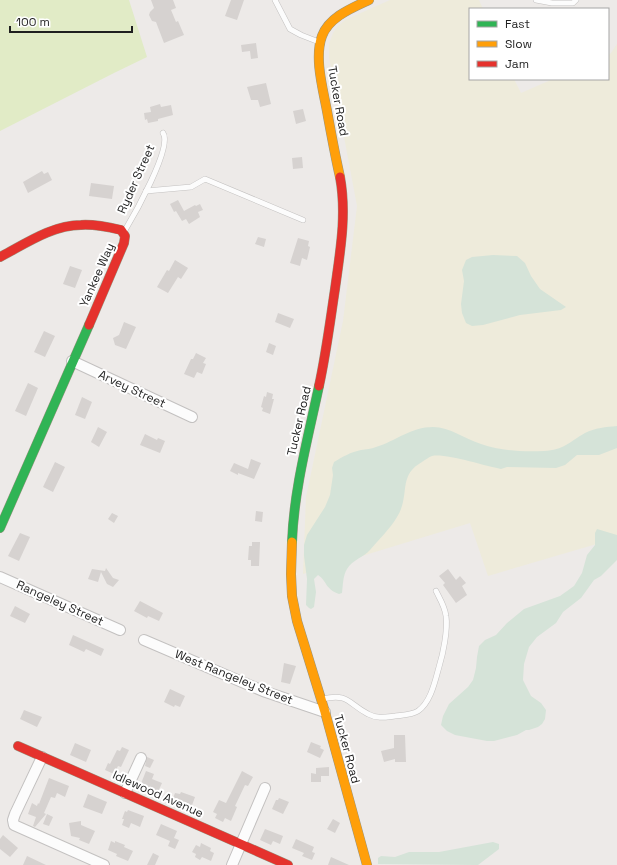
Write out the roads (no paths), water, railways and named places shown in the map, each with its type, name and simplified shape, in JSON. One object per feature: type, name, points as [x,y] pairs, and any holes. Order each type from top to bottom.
[{"type":"main road","name":"Tucker Road","points":[[367,865],[325,712],[297,621],[292,596],[291,574],[293,520],[298,482],[326,352],[342,232],[341,185],[320,74],[320,42],[326,30],[335,19],[369,0]]},
{"type":"main road","name":"Yankee Way","points":[[0,257],[53,231],[71,225],[86,225],[121,230],[124,233],[125,238],[122,248],[0,528]]},
{"type":"main road","name":"Idlewood Avenue","points":[[18,746],[288,865]]},
{"type":"street","name":"Arvey Street","points":[[72,361],[192,417]]},
{"type":"street","name":"Rangeley Street","points":[[0,577],[120,630]]},
{"type":"street","name":"West Rangeley Street","points":[[144,640],[263,691],[325,712]]},
{"type":"street","points":[[42,756],[15,814],[14,823],[19,827],[104,865]]},
{"type":"street","points":[[125,793],[141,758]]},
{"type":"street","points":[[232,865],[265,788]]},
{"type":"lane","points":[[275,0],[290,28],[301,35],[320,42]]},
{"type":"lane","points":[[536,0],[552,3],[573,4],[576,0]]},
{"type":"lane","name":"Ryder Street","points":[[124,233],[146,191],[165,146],[166,136],[164,133]]},
{"type":"lane","points":[[146,191],[191,187],[205,179],[303,220]]},
{"type":"lane","points":[[321,699],[334,696],[344,698],[367,714],[375,717],[404,715],[418,710],[424,705],[429,695],[442,656],[446,618],[444,608],[436,591]]}]
